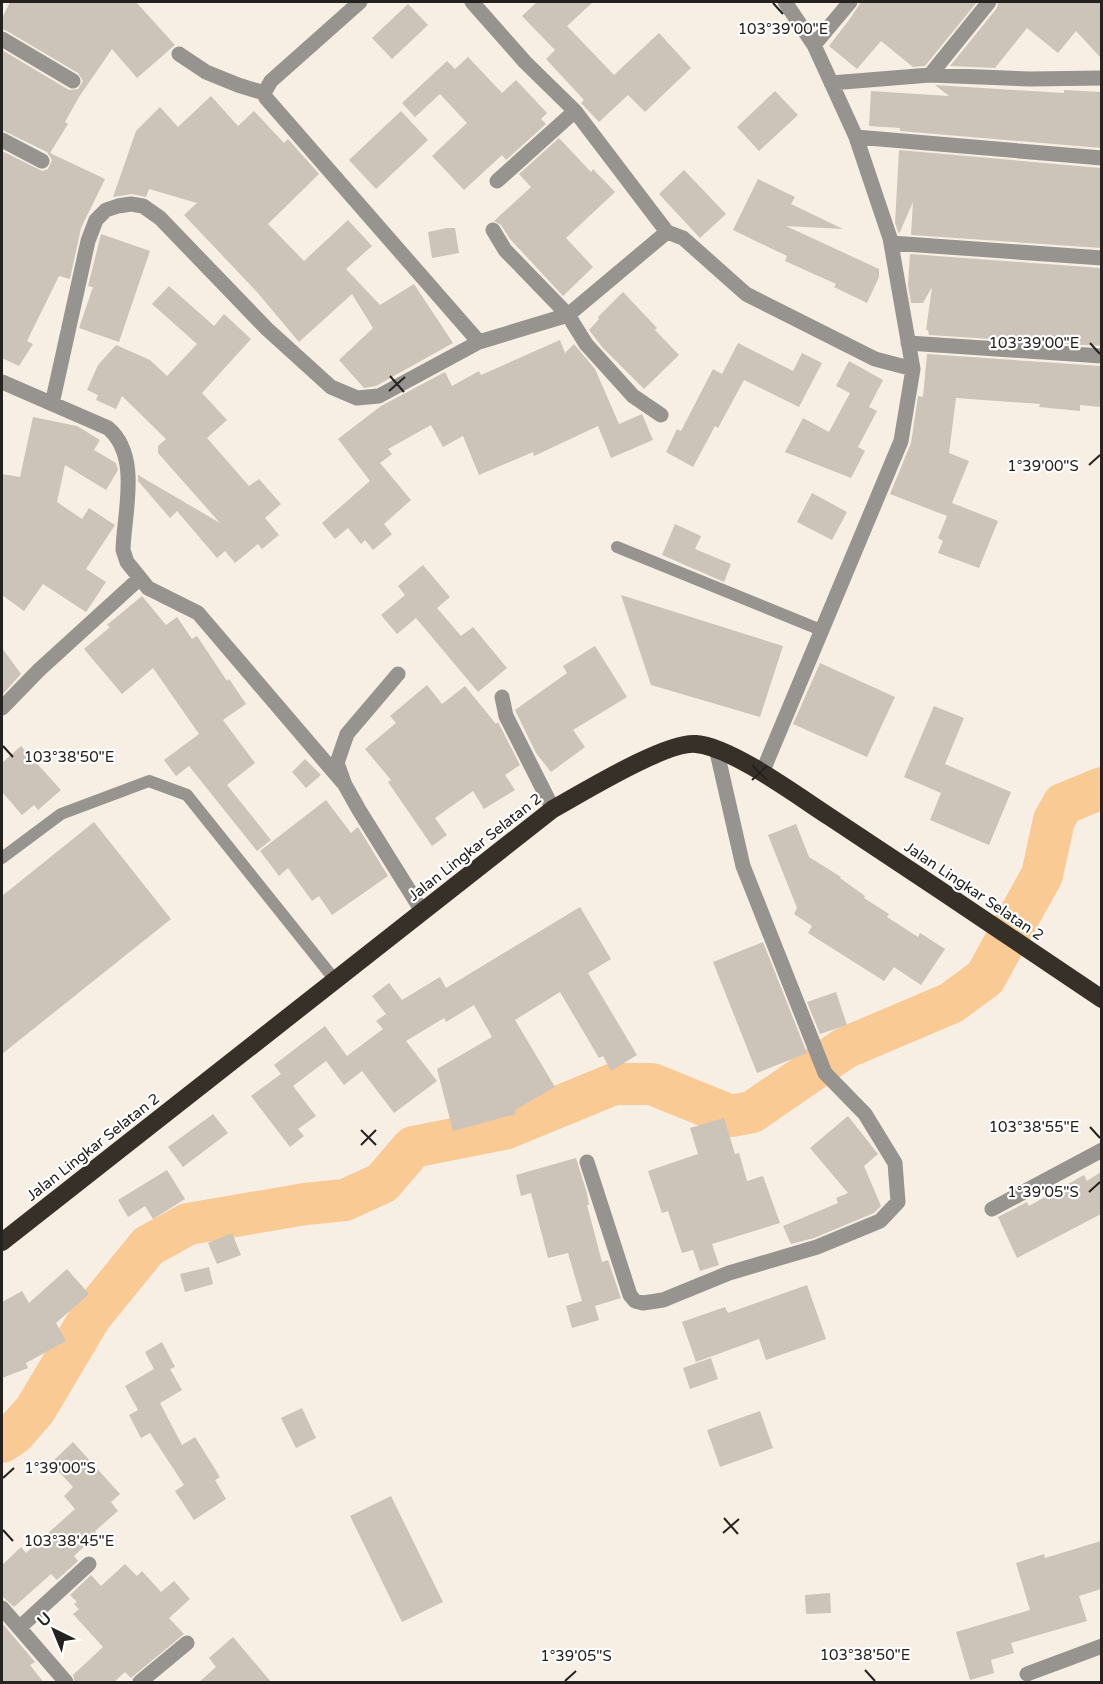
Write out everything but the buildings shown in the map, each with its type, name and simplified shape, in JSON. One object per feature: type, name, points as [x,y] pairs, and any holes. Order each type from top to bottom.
[{"type":"highway","name":"Jalan Lingkar Selatan 2","points":[[2,1242],[553,809],[649,757],[674,747],[695,743],[716,748],[762,772],[993,924],[1101,999]]},
{"type":"street","points":[[264,93],[271,81],[360,2]]},
{"type":"street","points":[[472,2],[525,62],[575,111],[667,232],[683,238],[746,294],[875,359],[913,369]]},
{"type":"street","points":[[762,772],[902,441],[913,369],[891,243],[856,137],[814,45],[785,2]]},
{"type":"street","points":[[814,45],[850,2]]},
{"type":"street","points":[[930,75],[989,2]]},
{"type":"street","points":[[2,39],[73,81]]},
{"type":"street","points":[[179,54],[206,72],[264,93],[269,103],[479,342]]},
{"type":"street","points":[[831,83],[930,75],[1030,79],[1101,78]]},
{"type":"street","points":[[497,181],[575,111]]},
{"type":"street","points":[[856,137],[1101,158]]},
{"type":"street","points":[[2,140],[42,161]]},
{"type":"street","points":[[52,404],[88,242],[96,220],[106,210],[131,204],[143,206],[160,218],[267,329],[331,387],[357,398],[380,396],[479,342],[568,315],[667,232]]},
{"type":"street","points":[[493,230],[500,244],[510,256],[568,315],[586,344],[633,396],[661,415]]},
{"type":"street","points":[[891,243],[1101,258]]},
{"type":"street","points":[[908,343],[1101,356]]},
{"type":"street","points":[[2,382],[108,428],[116,435],[122,446],[128,473],[123,550],[127,562],[148,588],[198,613],[345,785],[422,911]]},
{"type":"street","points":[[2,708],[39,670],[140,578]]},
{"type":"street","points":[[345,785],[337,763],[347,734],[398,674]]},
{"type":"street","points":[[502,697],[506,716],[553,809]]},
{"type":"street","points":[[587,1162],[630,1295],[635,1301],[643,1304],[663,1300],[729,1273],[817,1247],[880,1221],[898,1202],[895,1163],[865,1114],[825,1073],[743,866],[716,748]]},
{"type":"street","points":[[992,1209],[1101,1150]]},
{"type":"street","points":[[19,1628],[89,1564]]},
{"type":"street","points":[[2,1608],[66,1683]]},
{"type":"street","points":[[140,1683],[187,1643]]},
{"type":"street","points":[[1027,1674],[1101,1646]]},
{"type":"lane","points":[[616,547],[821,630]]},
{"type":"lane","points":[[2,858],[61,814],[149,781],[187,795],[335,980]]},
{"type":"waterway","points":[[2,1442],[14,1434],[35,1410],[91,1316],[148,1246],[188,1224],[305,1204],[345,1200],[382,1183],[413,1147],[504,1129],[614,1084],[652,1084],[731,1116],[752,1112],[845,1048],[951,1003],[985,978],[1042,875],[1054,820],[1063,804],[1102,788]]}]
